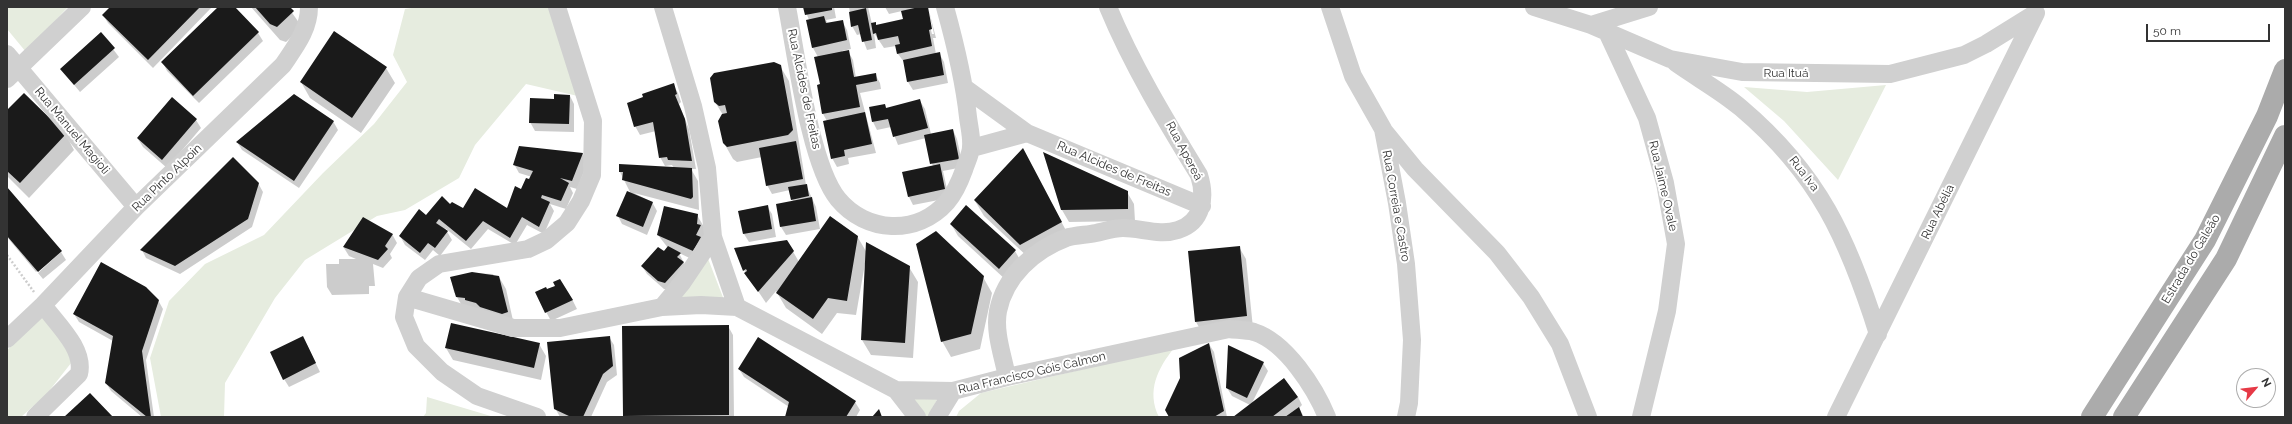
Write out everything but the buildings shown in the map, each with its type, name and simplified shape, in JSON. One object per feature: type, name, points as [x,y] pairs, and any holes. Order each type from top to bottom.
[{"type":"main road","name":"Estrada do Galeão","points":[[2092,417],[2205,240],[2267,116],[2285,70]]},
{"type":"main road","points":[[2124,417],[2226,259],[2283,149]]},
{"type":"main road","points":[[2177,285],[2199,302]]},
{"type":"street","points":[[13,74],[82,7]]},
{"type":"street","name":"Rua Pinto Alpoin","points":[[7,339],[43,305],[136,207],[283,65],[301,39],[309,15],[309,7]]},
{"type":"street","points":[[537,417],[477,396],[442,372],[416,346],[404,317],[407,296],[419,278],[439,264],[528,249],[547,240],[567,223],[581,201],[592,176],[593,121],[557,7]]},
{"type":"street","points":[[407,296],[513,328],[560,328],[662,307],[701,305],[737,307],[713,237],[707,168],[693,106],[663,7]]},
{"type":"street","name":"Rua Alcides de Freitas","points":[[787,7],[813,140],[827,180],[838,199],[859,218],[876,224],[899,227],[916,223],[947,202],[960,182],[972,148],[965,88],[945,7]]},
{"type":"street","name":"Rua Apereá","points":[[1108,7],[1154,97],[1199,175],[1203,189],[1202,206]]},
{"type":"street","name":"Rua Correia e Castro","points":[[1330,7],[1354,76],[1383,129],[1406,264],[1412,340],[1409,403],[1406,417]]},
{"type":"street","name":"Rua Ituá","points":[[1534,7],[1591,24],[1670,59],[1742,72],[1890,74],[1964,55],[1986,44],[2038,10]]},
{"type":"street","points":[[1591,24],[1649,7]]},
{"type":"street","name":"Rua Abélia","points":[[1836,417],[2038,10]]},
{"type":"street","name":"Rua Jaime Ovale","points":[[1607,32],[1647,118],[1665,183],[1676,244],[1667,311],[1641,417]]},
{"type":"street","name":"Rua Manuel Magioli","points":[[7,54],[13,74],[136,207]]},
{"type":"street","name":"Rua Iva","points":[[1670,59],[1740,107],[1792,157],[1818,191],[1839,229],[1860,278],[1878,334]]},
{"type":"street","name":"Rua Alcides de Freitas","points":[[965,88],[1027,133],[1202,206]]},
{"type":"street","points":[[1383,129],[1415,169],[1497,253],[1531,297],[1560,344],[1588,417]]},
{"type":"street","points":[[972,148],[1027,133]]},
{"type":"street","points":[[1007,377],[998,329],[998,310],[1013,276],[1032,256],[1067,238],[1123,228],[1159,232],[1178,230],[1193,222],[1202,206]]},
{"type":"street","points":[[662,307],[682,283],[713,237]]},
{"type":"street","points":[[35,417],[79,374],[81,365],[77,351],[43,305]]},
{"type":"street","name":"Rua Francisco Góis Calmon","points":[[737,307],[896,390],[953,391],[1007,377],[1230,329],[1254,332],[1277,343],[1301,372],[1327,417]]},
{"type":"street","points":[[896,390],[917,417]]},
{"type":"street","points":[[937,417],[953,391]]},
{"type":"path","points":[[7,255],[43,305]]},
{"type":"shaded area","points":[[7,7],[68,7],[26,52],[7,29]]},
{"type":"shaded area","points":[[418,7],[551,7],[582,97],[526,84],[475,145],[459,178],[405,210],[377,216],[305,260],[275,298],[225,383],[224,417],[161,417],[150,358],[169,301],[205,264],[264,235],[323,173],[374,124],[407,82],[393,55],[405,9]]},
{"type":"shaded area","points":[[1886,85],[1838,180],[1784,121],[1744,87],[1807,92]]},
{"type":"shaded area","points":[[707,256],[724,300],[679,299]]},
{"type":"shaded area","points":[[41,316],[75,358],[46,395],[21,417],[7,417],[7,350]]},
{"type":"shaded area","points":[[1174,348],[1159,372],[1154,389],[1155,407],[1159,417],[956,417],[959,411],[981,393]]},
{"type":"shaded area","points":[[908,394],[939,396],[928,417],[925,417]]},
{"type":"shaded area","points":[[427,397],[494,417],[423,417],[426,413]]}]
